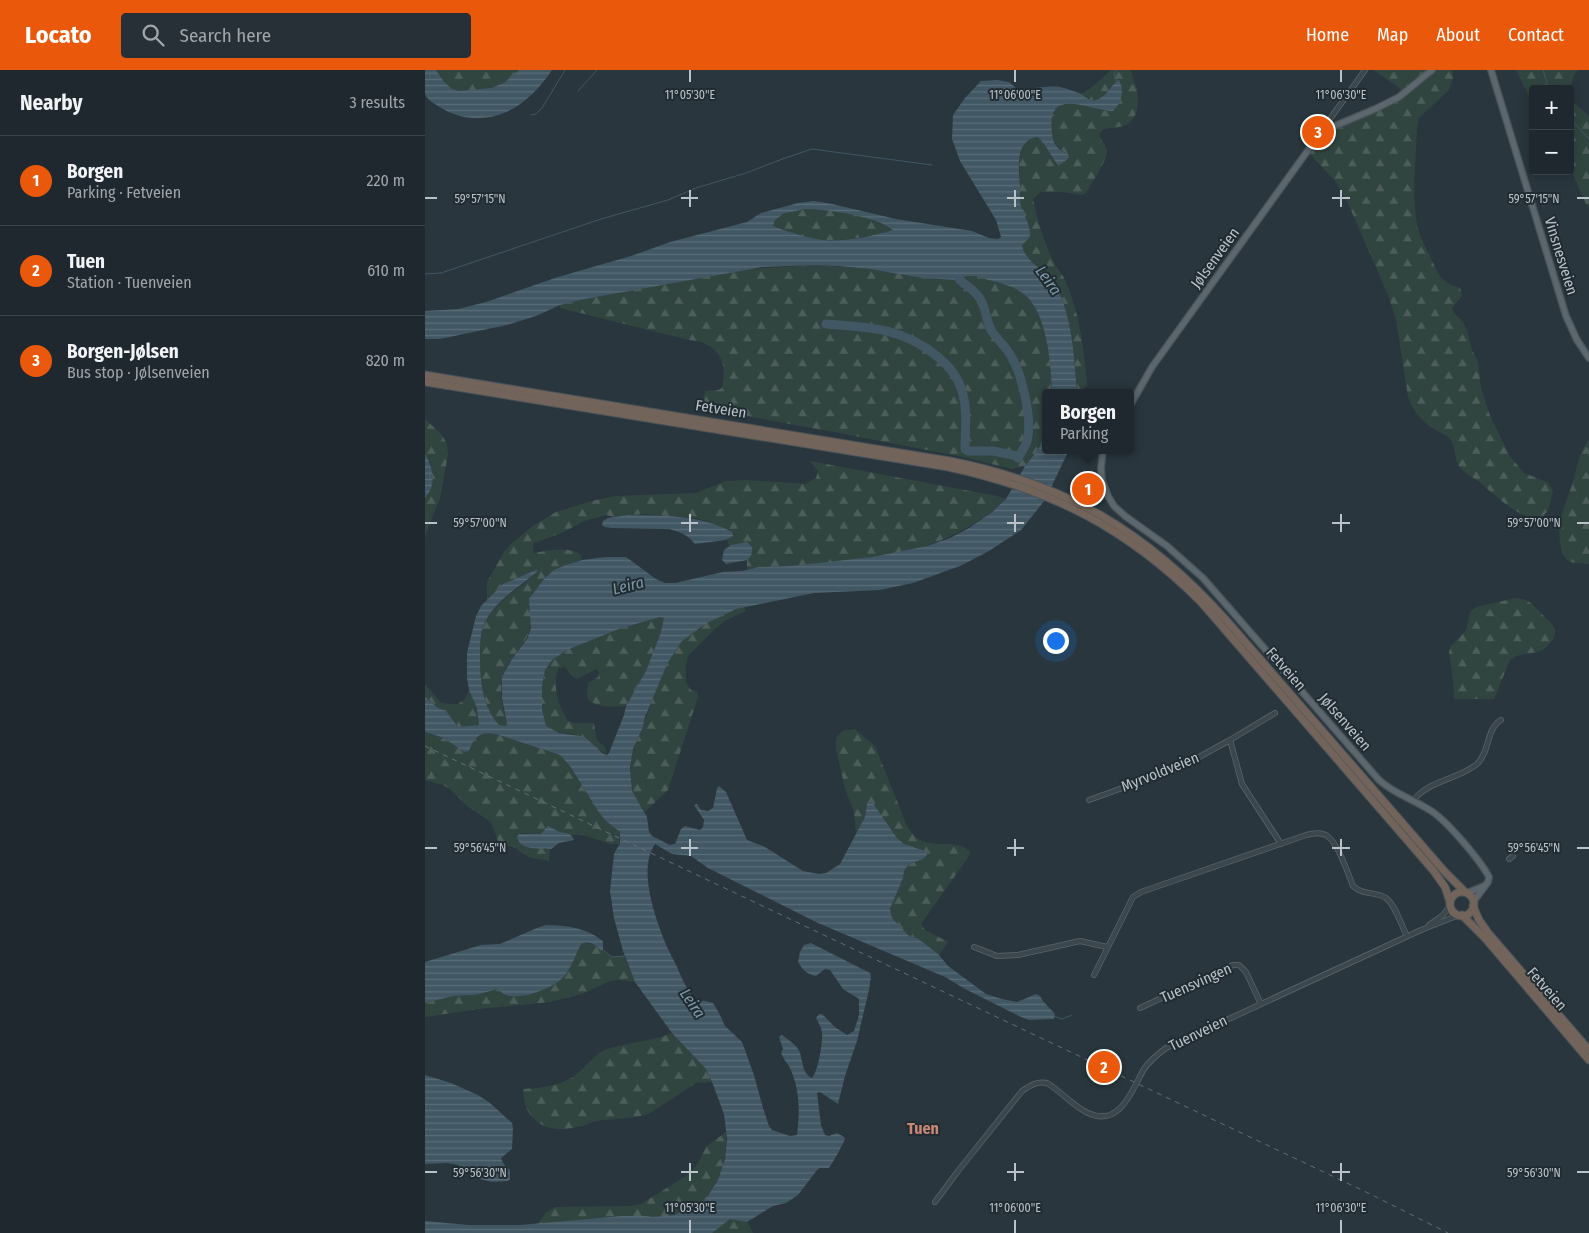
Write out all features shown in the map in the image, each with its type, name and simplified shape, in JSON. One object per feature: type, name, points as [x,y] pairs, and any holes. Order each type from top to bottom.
[{"type":"highway","name":"Fetveien","points":[[425,375],[931,457],[966,464],[1010,479]]},
{"type":"highway","name":"Fetveien","points":[[425,382],[930,464],[1010,479]]},
{"type":"highway","points":[[1010,479],[1058,497]]},
{"type":"highway","name":"Fetveien","points":[[1058,497],[1096,513],[1140,540],[1193,585],[1233,628],[1449,877],[1466,893]]},
{"type":"highway","name":"Fetveien","points":[[1058,497],[1126,539],[1164,568],[1195,596],[1433,870],[1445,887],[1450,904]]},
{"type":"highway","points":[[1456,893],[1466,893],[1471,896],[1473,904],[1469,913],[1460,915],[1453,912],[1450,904],[1456,893]]},
{"type":"highway","name":"Fetveien","points":[[1473,904],[1479,920],[1489,934],[1589,1050]]},
{"type":"highway","name":"Fetveien","points":[[1460,915],[1485,938],[1589,1060]]},
{"type":"main road","points":[[1326,129],[1392,102],[1432,70]]},
{"type":"main road","name":"Vinsnesveien","points":[[1491,70],[1566,316],[1577,340],[1589,358]]},
{"type":"main road","name":"Jølsenveien","points":[[1134,399],[1158,358],[1319,135],[1326,129]]},
{"type":"main road","name":"Jølsenveien","points":[[1102,454],[1102,480],[1108,496],[1115,506],[1125,516],[1167,546],[1203,578],[1373,774],[1390,789],[1435,813],[1449,826],[1487,873],[1489,879],[1486,885]]},
{"type":"main road","points":[[1466,893],[1486,885]]},
{"type":"main road","points":[[1473,904],[1486,885]]},
{"type":"street","name":"Jølsenveien","points":[[1326,129],[1330,119],[1365,70]]},
{"type":"street","name":"Myrvoldveien","points":[[1089,800],[1181,767],[1275,713]]},
{"type":"street","points":[[1413,801],[1424,790],[1477,764],[1486,751],[1493,729],[1501,720]]},
{"type":"street","points":[[1230,740],[1242,784],[1281,844]]},
{"type":"street","points":[[1094,975],[1133,897],[1141,892],[1310,834],[1327,836],[1335,846],[1353,886],[1359,891],[1386,898],[1392,905],[1407,936]]},
{"type":"street","name":"Tuenveien","points":[[1421,930],[1442,916],[1450,904]]},
{"type":"street","name":"Tuenveien","points":[[935,1202],[1022,1091],[1031,1085],[1042,1082],[1047,1083],[1087,1112],[1093,1115],[1109,1115],[1124,1105],[1145,1068],[1157,1055],[1176,1042],[1407,936],[1460,915]]},
{"type":"street","points":[[975,947],[997,956],[1018,955],[1080,941],[1107,947]]},
{"type":"street","name":"Tuensvingen","points":[[1140,1008],[1233,965],[1239,965],[1246,972],[1261,1004]]},
{"type":"green space","points":[[436,70],[519,70],[504,83],[469,92],[450,88]]},
{"type":"green space","points":[[1111,70],[1131,70],[1138,97],[1135,115],[1129,123],[1115,128],[1103,129],[1099,134],[1107,152],[1102,166],[1087,192],[1082,195],[1062,192],[1041,192],[1033,199],[1047,246],[1054,264],[1065,280],[1078,318],[1087,385],[1084,389],[1077,389],[1072,338],[1062,299],[1052,280],[1027,256],[1022,244],[1029,238],[1020,203],[1019,162],[1022,148],[1031,139],[1038,137],[1057,166],[1069,158],[1068,154],[1057,145],[1053,138],[1051,130],[1052,115],[1056,108],[1073,102],[1105,111],[1119,81],[1111,86],[1103,97],[1099,99],[1088,100],[1081,94],[1091,88]]},
{"type":"green space","points":[[1373,70],[1453,70],[1453,78],[1449,90],[1419,118],[1414,179],[1418,228],[1438,272],[1448,283],[1460,288],[1462,296],[1452,308],[1467,330],[1472,350],[1478,361],[1481,388],[1489,413],[1509,455],[1524,473],[1547,482],[1553,490],[1548,510],[1544,515],[1537,518],[1521,514],[1511,508],[1463,470],[1458,465],[1450,439],[1425,423],[1412,407],[1408,397],[1396,319],[1388,295],[1347,201],[1336,182],[1309,153],[1320,130],[1389,106],[1401,98],[1403,93],[1398,87]]},
{"type":"green space","points":[[1516,70],[1578,70],[1574,75],[1571,85],[1529,85],[1529,96]]},
{"type":"green space","points":[[1574,103],[1589,116],[1589,207],[1573,175]]},
{"type":"green space","points":[[804,209],[826,210],[863,217],[875,220],[894,230],[860,238],[818,240],[773,226],[774,220],[783,214]]},
{"type":"green space","points":[[816,265],[870,269],[922,278],[958,280],[969,276],[1000,283],[1021,292],[1037,310],[1049,353],[1052,389],[1042,389],[1042,441],[1038,450],[1025,466],[1012,469],[963,457],[702,408],[705,391],[722,388],[724,374],[722,360],[708,345],[699,341],[687,340],[560,308],[560,305],[585,299],[747,269]]},
{"type":"green space","points":[[425,419],[442,435],[447,444],[448,455],[440,498],[425,538],[425,498],[430,493],[431,465],[425,454]]},
{"type":"green space","points":[[1588,441],[1589,564],[1575,563],[1566,559],[1561,549],[1559,529],[1562,512],[1580,456]]},
{"type":"green space","points":[[810,461],[1006,499],[983,518],[958,533],[932,544],[905,552],[848,561],[747,569],[749,543],[729,546],[727,540],[732,537],[730,531],[696,518],[642,514],[614,517],[606,515],[584,521],[564,532],[534,543],[534,553],[569,550],[580,554],[582,559],[575,562],[531,619],[528,635],[506,669],[501,695],[506,726],[499,725],[493,718],[483,692],[480,665],[482,632],[487,618],[492,611],[538,571],[536,570],[510,583],[487,600],[487,582],[504,552],[512,543],[533,526],[556,512],[596,500],[616,496],[696,493],[726,481],[747,480],[805,484],[816,478],[818,471]]},
{"type":"green space","points":[[1516,598],[1529,602],[1549,621],[1555,629],[1553,639],[1538,652],[1522,655],[1510,660],[1494,699],[1454,699],[1449,652],[1451,646],[1466,630],[1470,612],[1476,607]]},
{"type":"green space","points":[[744,607],[746,611],[726,620],[688,656],[686,683],[691,690],[698,693],[698,697],[668,790],[645,812],[633,792],[631,760],[635,745],[668,661],[681,642],[693,631],[719,616]]},
{"type":"green space","points":[[660,617],[665,618],[661,632],[646,671],[626,706],[601,706],[588,700],[588,683],[598,677],[597,669],[577,679],[565,667],[559,668],[556,681],[557,695],[568,721],[594,723],[597,740],[605,747],[607,753],[576,735],[558,732],[546,726],[542,709],[542,686],[545,670],[552,660],[567,650],[619,629]]},
{"type":"green space","points":[[425,684],[441,703],[458,704],[465,699],[469,690],[477,708],[479,725],[458,727],[446,711],[438,708],[425,697]]},
{"type":"green space","points":[[855,729],[875,746],[907,826],[914,836],[929,843],[959,845],[970,852],[921,924],[925,930],[948,942],[939,955],[917,938],[910,937],[892,918],[890,909],[904,871],[909,864],[923,859],[911,847],[897,838],[871,802],[867,804],[865,817],[856,834],[854,812],[845,789],[836,749],[836,738],[842,731]]},
{"type":"green space","points":[[425,732],[444,738],[464,752],[469,751],[476,738],[483,734],[488,734],[499,735],[560,755],[570,766],[606,821],[620,832],[619,844],[611,844],[583,835],[558,832],[550,826],[541,834],[520,833],[526,847],[550,849],[549,861],[532,858],[514,847],[504,845],[498,841],[491,822],[467,806],[451,790],[443,785],[425,780]]},
{"type":"green space","points":[[583,942],[595,945],[610,956],[624,956],[635,982],[610,981],[582,994],[550,1002],[479,1009],[425,1017],[425,1003],[453,996],[475,995],[500,990]]},
{"type":"green space","points":[[672,1033],[706,1069],[712,1082],[696,1083],[644,1115],[597,1121],[574,1128],[559,1129],[545,1126],[533,1118],[527,1109],[523,1089],[559,1084],[578,1073],[605,1050]]},
{"type":"green space","points":[[726,1132],[723,1163],[716,1184],[704,1201],[695,1208],[686,1209],[664,1217],[618,1216],[538,1224],[545,1213],[555,1207],[630,1206],[641,1204],[686,1176],[696,1166],[707,1146]]},
{"type":"green space","points":[[730,1218],[747,1221],[753,1233],[712,1233]]},
{"type":"water","points":[[425,70],[436,70],[444,82],[452,89],[459,91],[491,88],[504,83],[519,70],[552,70],[525,101],[511,110],[487,118],[470,118],[453,114],[430,101],[425,93]]},
{"type":"water","name":"Leira","points":[[997,80],[1009,82],[1018,90],[1059,87],[1077,92],[1093,100],[1103,96],[1119,80],[1121,84],[1121,97],[1113,111],[1071,104],[1062,105],[1055,110],[1052,119],[1053,138],[1057,147],[1068,154],[1069,158],[1058,166],[1038,137],[1030,139],[1021,150],[1019,164],[1020,201],[1030,234],[1022,245],[1027,257],[1052,280],[1062,299],[1072,338],[1077,389],[1052,389],[1046,338],[1037,310],[1030,300],[1021,292],[1009,286],[973,276],[958,280],[922,278],[870,269],[838,266],[762,267],[585,299],[560,305],[536,316],[507,325],[440,339],[425,339],[425,311],[458,309],[486,302],[670,242],[747,222],[761,213],[798,203],[814,201],[832,204],[896,219],[972,231],[989,238],[998,239],[1001,237],[996,220],[960,161],[952,139],[953,115],[965,98],[981,81]],"holes":[[[804,209],[838,212],[863,217],[893,230],[859,238],[831,240],[791,233],[773,226],[775,220],[783,214]]]},
{"type":"water","name":"Leira","points":[[1042,441],[1042,454],[1067,454],[1045,500],[1021,530],[989,551],[960,566],[913,583],[880,590],[814,593],[736,609],[705,624],[681,642],[667,664],[645,717],[643,727],[633,749],[630,768],[632,791],[647,817],[649,832],[652,836],[670,845],[675,844],[681,829],[685,826],[700,830],[703,827],[704,820],[694,805],[697,804],[701,810],[708,811],[713,808],[719,786],[726,792],[747,840],[765,847],[803,871],[819,874],[826,873],[840,864],[865,817],[867,804],[872,802],[897,838],[904,844],[925,851],[927,855],[923,859],[909,864],[904,871],[890,909],[892,918],[910,937],[917,938],[924,943],[939,955],[948,966],[986,994],[1017,1002],[1036,994],[1040,996],[1055,1014],[1054,1019],[1029,1020],[1021,1017],[945,977],[818,923],[708,868],[691,856],[672,854],[655,844],[650,855],[648,881],[658,923],[667,947],[695,1000],[713,1003],[725,1026],[742,1042],[769,1126],[772,1130],[790,1136],[797,1135],[798,1126],[797,1091],[793,1074],[781,1053],[783,1049],[779,1037],[782,1035],[796,1047],[800,1053],[804,1069],[812,1078],[818,1063],[822,1037],[816,1018],[819,1014],[822,1014],[835,1027],[847,1035],[854,1031],[859,1015],[859,999],[843,989],[830,970],[825,969],[816,976],[807,973],[798,962],[804,945],[811,943],[870,973],[869,990],[857,1041],[838,1104],[820,1092],[817,1093],[821,1125],[825,1135],[829,1136],[837,1133],[845,1139],[837,1155],[829,1168],[817,1170],[798,1195],[786,1203],[773,1206],[747,1222],[730,1219],[712,1233],[425,1233],[425,1221],[468,1225],[520,1225],[621,1216],[653,1217],[674,1215],[686,1209],[695,1208],[706,1199],[718,1180],[725,1159],[727,1139],[724,1114],[706,1069],[672,1033],[635,982],[623,951],[614,918],[610,891],[614,854],[620,843],[620,832],[606,821],[598,811],[570,766],[560,755],[499,735],[488,734],[483,734],[476,738],[469,751],[464,752],[444,738],[425,732],[425,697],[438,708],[446,711],[458,727],[479,725],[477,708],[469,690],[467,678],[467,653],[476,616],[481,606],[503,584],[536,570],[538,571],[498,604],[487,618],[482,632],[480,665],[483,692],[493,718],[499,725],[506,726],[502,698],[502,677],[512,659],[527,639],[531,628],[529,599],[544,579],[554,570],[582,560],[626,557],[656,579],[665,583],[675,583],[723,572],[873,557],[927,546],[950,538],[992,512],[1006,499],[1025,466],[1038,450]],"holes":[[[660,617],[664,618],[661,632],[646,671],[626,706],[607,755],[602,753],[587,739],[559,733],[546,726],[542,709],[542,686],[545,670],[552,660],[567,650],[619,629]]]},
{"type":"water","points":[[425,454],[433,476],[431,488],[425,498]]},
{"type":"water","points":[[628,515],[694,519],[720,526],[732,532],[733,536],[726,540],[695,544],[690,538],[669,529],[611,528],[602,525],[603,521],[608,518]]},
{"type":"water","points":[[747,542],[752,547],[750,557],[747,560],[726,564],[722,560],[724,550],[731,545]]},
{"type":"water","points":[[548,826],[570,834],[574,840],[559,843],[551,849],[526,847],[522,845],[517,837],[519,834],[541,834]]},
{"type":"water","points":[[546,925],[569,927],[590,933],[603,941],[603,950],[601,951],[590,943],[581,944],[572,964],[560,980],[554,985],[527,995],[510,996],[503,994],[498,989],[475,995],[453,996],[425,1003],[425,962],[481,945],[500,944]]},
{"type":"water","points":[[425,1075],[451,1083],[478,1095],[512,1123],[512,1149],[501,1158],[510,1170],[510,1179],[508,1181],[492,1182],[476,1178],[458,1165],[447,1163],[425,1164]]},
{"type":"waterway","points":[[531,115],[536,114],[542,108],[565,70]]},
{"type":"waterway","points":[[578,91],[597,70]]},
{"type":"waterway","points":[[1117,70],[1114,74],[1117,83]]},
{"type":"waterway","points":[[1543,70],[1548,85]]},
{"type":"waterway","points":[[1574,122],[1589,139]]},
{"type":"waterway","points":[[425,274],[441,273],[601,219],[668,200],[696,188],[746,173],[812,149],[932,165]]},
{"type":"waterway","points":[[959,279],[979,297],[991,330],[1010,354],[1019,375],[1028,410],[1029,422],[1026,443],[1018,458]]},
{"type":"waterway","points":[[826,324],[856,326],[885,331],[912,340],[925,347],[949,368],[956,376],[960,386],[966,413],[965,449],[968,451],[993,451],[1018,456],[1018,458]]},
{"type":"waterway","points":[[603,950],[612,957],[625,956]]},
{"type":"waterway","points":[[1054,1016],[1062,1019],[1072,1015]]},
{"type":"railway","points":[[425,746],[1366,1192],[1448,1233]]},
{"type":"place","name":"Borgen-Jølsen","points":[[1318,132]]},
{"type":"place","name":"Borgen","points":[[1088,489]]},
{"type":"place","name":"Tuen","points":[[1104,1067]]},
{"type":"district","name":"Tuen","points":[[923,1128]]}]
